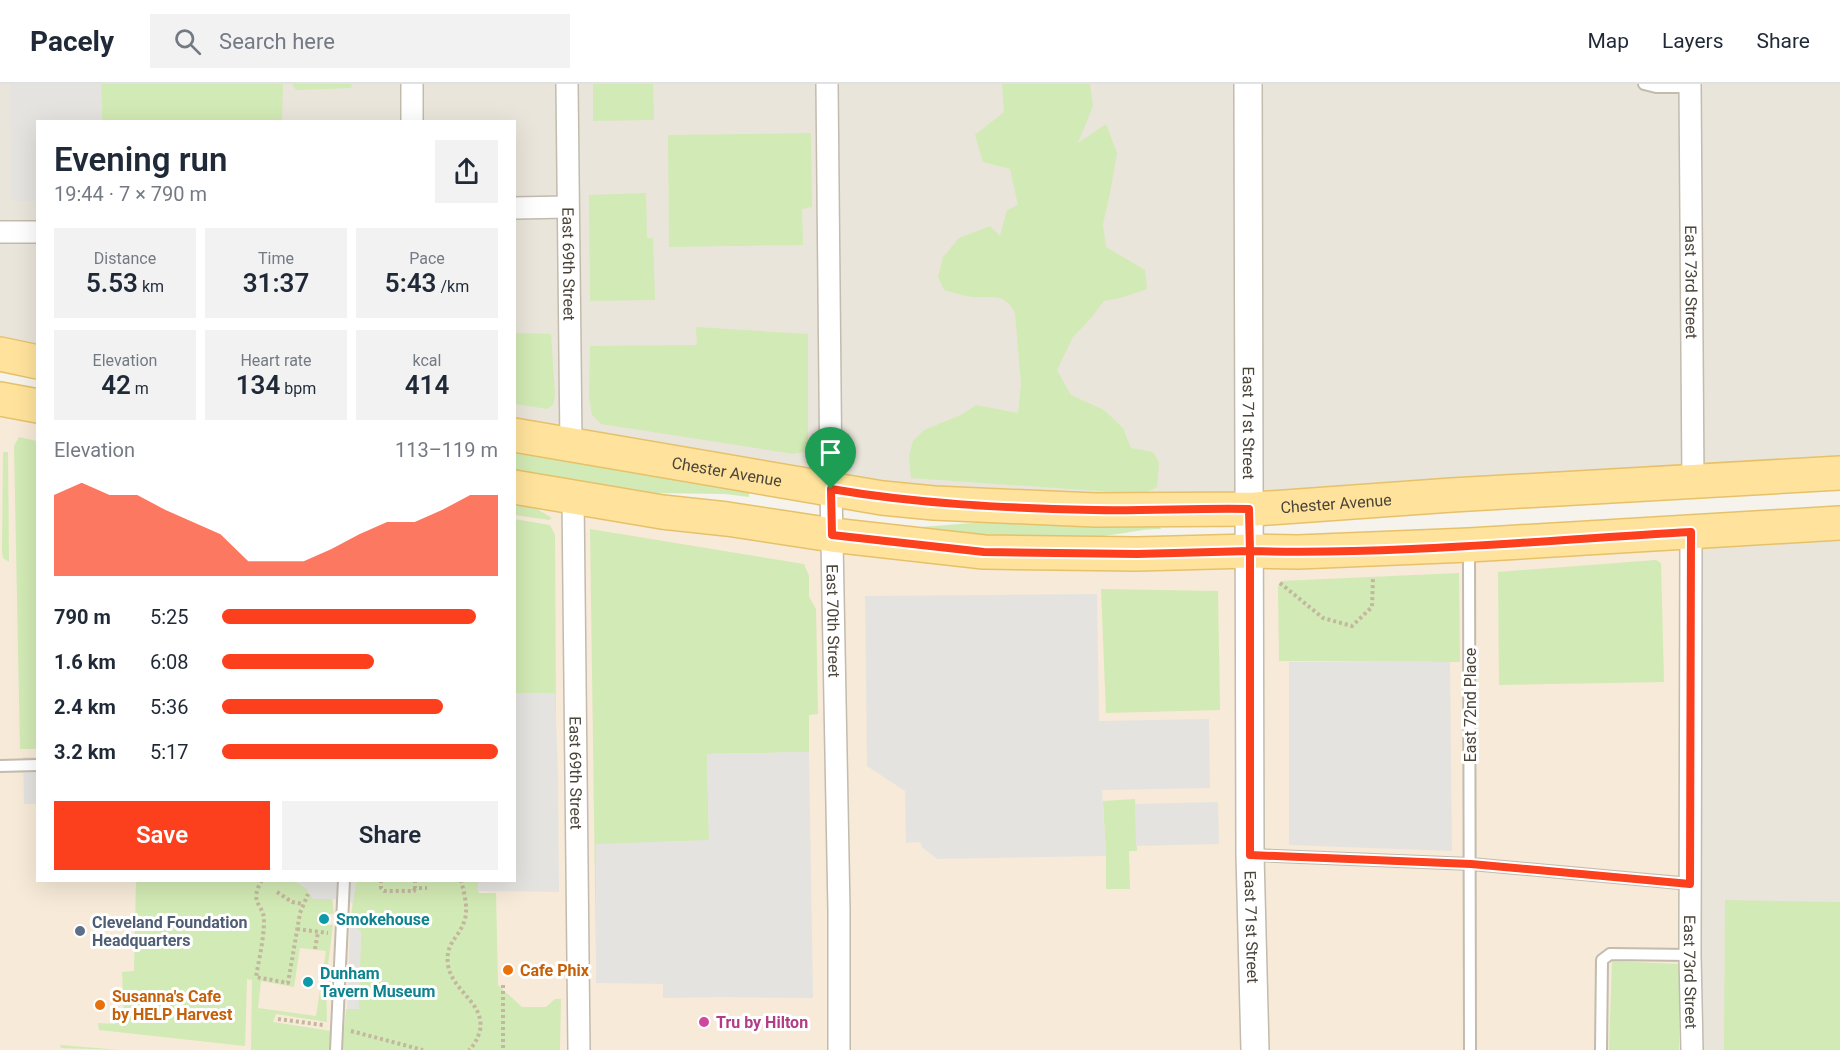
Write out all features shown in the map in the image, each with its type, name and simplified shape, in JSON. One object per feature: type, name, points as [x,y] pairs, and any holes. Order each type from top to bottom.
[{"type":"main road","points":[[0,354],[36,362]]},
{"type":"main road","points":[[0,399],[36,406]]},
{"type":"main road","name":"Chester Avenue","points":[[516,435],[882,498],[986,506],[1095,510],[1249,509],[1840,473]]},
{"type":"main road","points":[[516,487],[662,512],[832,535],[984,552],[1137,554],[1298,552],[1469,545],[1840,523]]},
{"type":"street","points":[[411,84],[412,120]]},
{"type":"street","name":"East 69th Street","points":[[567,84],[570,445]]},
{"type":"street","name":"East 70th Street","points":[[827,84],[831,489],[839,899],[839,1050]]},
{"type":"street","name":"East 71st Street","points":[[1248,84],[1250,855],[1255,1050]]},
{"type":"street","name":"East 73rd Street","points":[[1690,86],[1693,481]]},
{"type":"street","points":[[516,208],[568,207]]},
{"type":"street","points":[[0,232],[36,232]]},
{"type":"street","name":"East 69th Street","points":[[573,497],[579,1050]]},
{"type":"street","name":"East 73rd Street","points":[[1691,532],[1690,954],[1692,1050]]},
{"type":"lane","points":[[1644,84],[1656,87],[1690,86]]},
{"type":"lane","name":"East 72nd Place","points":[[1469,545],[1470,1050]]},
{"type":"lane","points":[[0,766],[36,765]]},
{"type":"lane","points":[[1250,855],[1471,864],[1690,884]]},
{"type":"lane","points":[[336,1050],[344,882]]},
{"type":"lane","points":[[1601,1050],[1602,960],[1610,954],[1690,954]]},
{"type":"path","points":[[1280,583],[1323,618],[1352,626],[1372,607],[1373,578]]},
{"type":"path","points":[[261,882],[256,897],[264,918],[256,977],[288,983],[297,929],[308,894]]},
{"type":"path","points":[[381,882],[381,888],[384,891],[414,891],[415,888],[427,888]]},
{"type":"path","points":[[415,882],[415,888]]},
{"type":"path","points":[[461,882],[466,911],[464,921],[452,940],[448,964],[458,988],[479,1012],[481,1022],[479,1034],[475,1044],[469,1050]]},
{"type":"path","points":[[277,892],[292,902],[303,904]]},
{"type":"path","points":[[297,929],[332,933]]},
{"type":"path","points":[[315,949],[318,932]]},
{"type":"path","points":[[503,985],[503,1050]]},
{"type":"shaded area","points":[[0,84],[1840,84],[1840,473],[1095,510],[516,435],[516,120],[36,120],[36,361],[0,354]]},
{"type":"shaded area","points":[[10,84],[101,84],[102,120],[36,120],[36,201],[11,201]]},
{"type":"shaded area","points":[[0,399],[36,406],[36,882],[516,882],[516,487],[984,552],[1691,532],[1692,1050],[0,1050]]},
{"type":"shaded area","points":[[1840,523],[1840,1050],[1692,1050],[1691,532]]},
{"type":"shaded area","points":[[1097,594],[1099,721],[1209,719],[1210,788],[1102,790],[1106,856],[937,859],[922,847],[920,842],[906,843],[905,791],[867,766],[865,596]]},
{"type":"shaded area","points":[[1289,662],[1450,662],[1452,851],[1289,845]]},
{"type":"shaded area","points":[[516,693],[555,693],[559,892],[478,891],[478,882],[516,882]]},
{"type":"shaded area","points":[[809,752],[813,998],[663,998],[663,984],[596,983],[596,844],[709,840],[707,754]]},
{"type":"shaded area","points":[[23,757],[36,757],[36,804],[24,804]]},
{"type":"shaded area","points":[[1218,802],[1219,844],[1136,846],[1135,804]]},
{"type":"shaded area","points":[[297,882],[356,882],[353,903],[332,899],[313,899],[306,888]]},
{"type":"shaded area","points":[[350,922],[361,932],[359,1009],[347,1009]]},
{"type":"green space","points":[[101,84],[283,84],[282,120],[102,120]]},
{"type":"green space","points":[[292,84],[352,84],[351,88],[296,90]]},
{"type":"green space","points":[[593,84],[653,84],[654,120],[593,121]]},
{"type":"green space","points":[[1002,84],[1090,84],[1093,106],[1078,143],[1106,124],[1117,153],[1103,224],[1106,247],[1145,270],[1147,289],[1104,301],[1073,337],[1057,370],[1071,395],[1104,410],[1123,428],[1131,448],[1153,452],[1159,462],[1157,487],[1143,494],[911,478],[909,456],[913,441],[924,430],[961,415],[976,405],[1018,413],[1021,385],[1015,313],[1011,306],[997,297],[970,297],[944,290],[938,277],[943,257],[959,238],[990,226],[1000,236],[1007,210],[1018,205],[1010,169],[983,162],[975,135],[1004,112]]},
{"type":"green space","points":[[811,133],[812,207],[802,209],[803,245],[669,247],[668,135]]},
{"type":"green space","points":[[646,193],[647,238],[653,238],[655,300],[590,301],[589,195]]},
{"type":"green space","points":[[696,327],[808,334],[808,446],[804,452],[794,454],[601,424],[592,415],[589,397],[590,346],[697,345]]},
{"type":"green space","points":[[516,333],[551,334],[555,396],[553,405],[547,409],[516,404]]},
{"type":"green space","points":[[19,437],[36,441],[36,749],[20,749],[14,446]]},
{"type":"green space","points":[[3,452],[8,452],[9,562],[3,558],[2,552]]},
{"type":"green space","points":[[516,453],[749,492],[749,497],[725,494],[651,493],[516,471]]},
{"type":"green space","points":[[516,504],[537,509],[552,518],[549,520],[516,515]]},
{"type":"green space","points":[[516,519],[550,525],[555,535],[556,722],[516,702]]},
{"type":"green space","points":[[999,521],[1159,524],[1161,529],[1071,538],[920,531],[920,527]]},
{"type":"green space","points":[[590,529],[804,564],[809,576],[809,597],[816,609],[818,714],[809,715],[809,752],[707,754],[709,840],[596,956]]},
{"type":"green space","points":[[1656,560],[1661,563],[1664,682],[1499,685],[1498,572]]},
{"type":"green space","points":[[1459,573],[1460,662],[1279,661],[1278,586],[1281,581]]},
{"type":"green space","points":[[1101,589],[1218,591],[1220,710],[1106,713]]},
{"type":"green space","points":[[1135,799],[1137,851],[1129,851],[1130,889],[1106,889],[1103,801]]},
{"type":"green space","points":[[136,882],[297,882],[306,888],[313,899],[332,899],[334,914],[318,914],[318,924],[333,925],[326,980],[327,1022],[276,1014],[273,1022],[331,1031],[330,1050],[251,1050],[252,980],[247,979],[245,1046],[99,1030],[98,1023],[115,1024],[116,1016],[124,1016],[122,972],[134,971]],"holes":[[[300,948],[326,951],[316,1016],[258,1008],[261,981],[294,987]]]},
{"type":"green space","points":[[356,882],[478,882],[479,893],[496,893],[498,985],[522,1007],[546,1007],[555,999],[561,999],[560,1050],[342,1050],[346,1009],[358,1009],[361,932],[350,922]]},
{"type":"green space","points":[[1725,900],[1840,902],[1840,1050],[1724,1050]]},
{"type":"green space","points":[[1612,961],[1679,964],[1679,1050],[1609,1050]]},
{"type":"green space","points":[[60,1045],[121,1050],[61,1048]]},
{"type":"place","name":"Smokehouse","points":[[324,919]]},
{"type":"place","name":"Cleveland Foundation Headquarters","points":[[80,931]]},
{"type":"place","name":"Cafe Phix","points":[[508,970]]},
{"type":"place","name":"Dunham Tavern Museum","points":[[308,982]]},
{"type":"place","name":"Susanna's Cafe by HELP Harvest","points":[[100,1005]]},
{"type":"place","name":"Tru by Hilton","points":[[704,1022]]},
{"type":"route","points":[[831,489],[832,535],[984,552],[1137,554],[1250,551],[1250,855],[1471,864],[1690,884],[1691,532],[1469,545],[1298,552],[1250,551],[1249,509],[1095,510],[986,506],[882,498],[831,489]]}]
